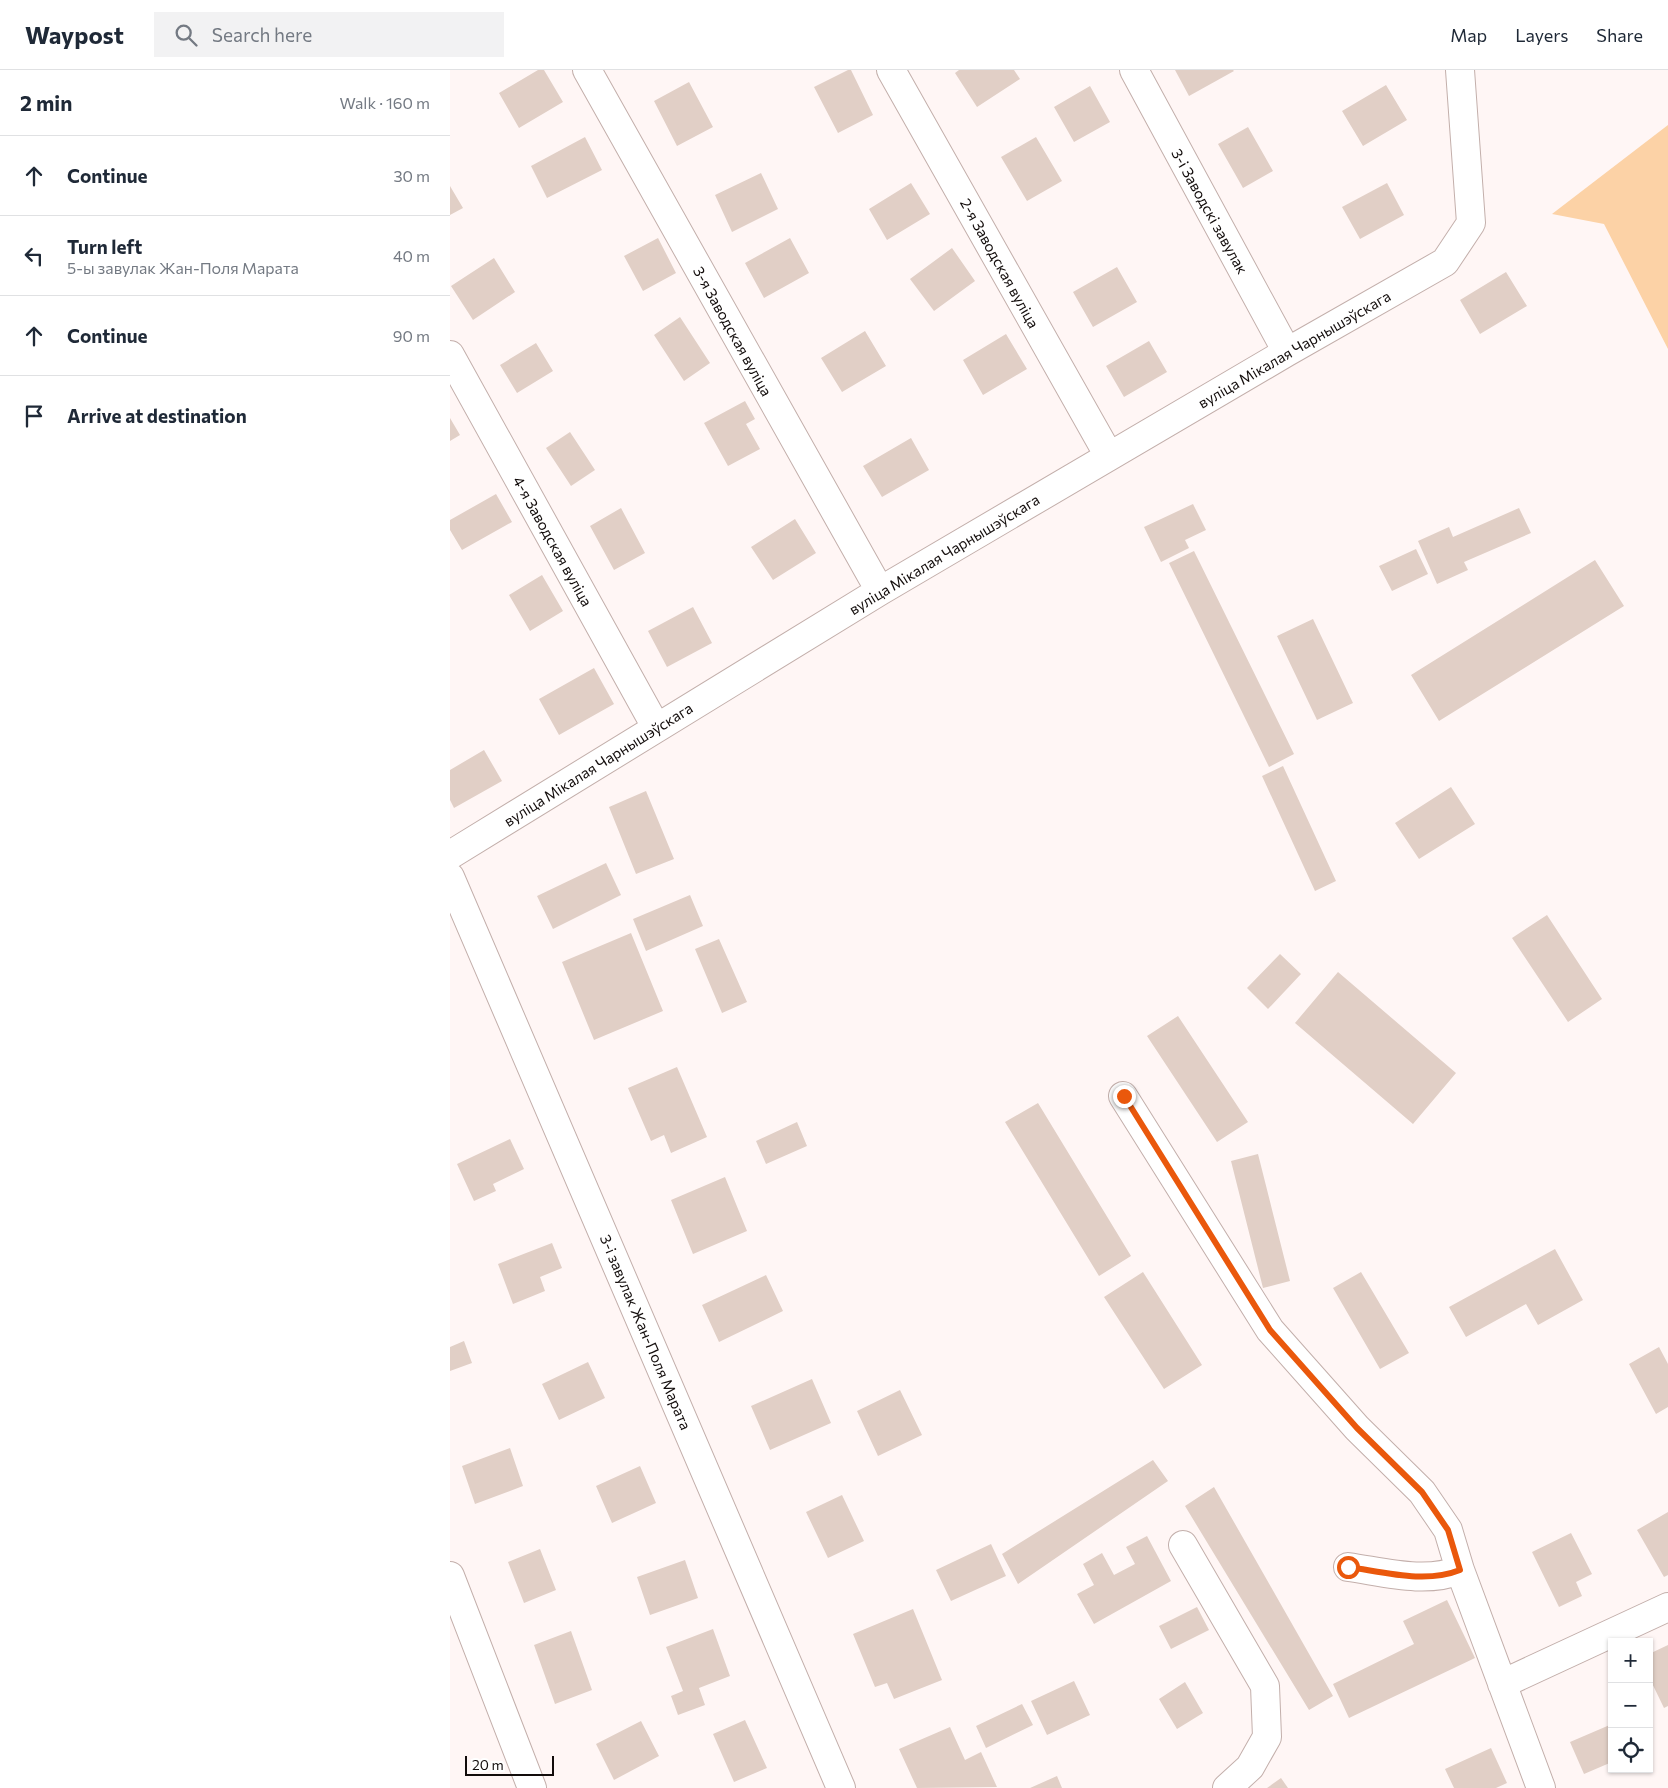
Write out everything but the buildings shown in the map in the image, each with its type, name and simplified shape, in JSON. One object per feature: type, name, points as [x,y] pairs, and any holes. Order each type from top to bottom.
[{"type":"street","name":"3-я Заводская вуліца","points":[[587,70],[880,591]]},
{"type":"street","name":"2-я Заводская вуліца","points":[[891,70],[1109,456]]},
{"type":"street","name":"3-і Заводскі завулак","points":[[1134,70],[1287,352]]},
{"type":"street","name":"вуліца Мікалая Чарнышэўскага","points":[[450,855],[880,591],[1287,352],[1445,262],[1471,223],[1460,70]]},
{"type":"street","name":"4-я Заводская вуліца","points":[[450,355],[656,728]]},
{"type":"street","name":"3-і завулак Жан-Поля Марата","points":[[450,877],[841,1788]]},
{"type":"street","points":[[1124,1096],[1270,1330],[1347,1416],[1422,1492],[1448,1530],[1460,1570],[1541,1788]]},
{"type":"street","points":[[1183,1545],[1264,1686],[1267,1737],[1250,1767],[1227,1788]]},
{"type":"street","points":[[1348,1567],[1416,1577],[1449,1575],[1460,1570]]},
{"type":"street","points":[[450,1576],[532,1788]]},
{"type":"street","points":[[1502,1684],[1668,1607]]},
{"type":"shaded area","points":[[1668,125],[1668,349],[1604,224],[1552,214]]},
{"type":"route","points":[[1124,1096],[1270,1330],[1357,1428],[1422,1492],[1448,1530],[1460,1570],[1449,1575],[1416,1577],[1348,1567]]}]
